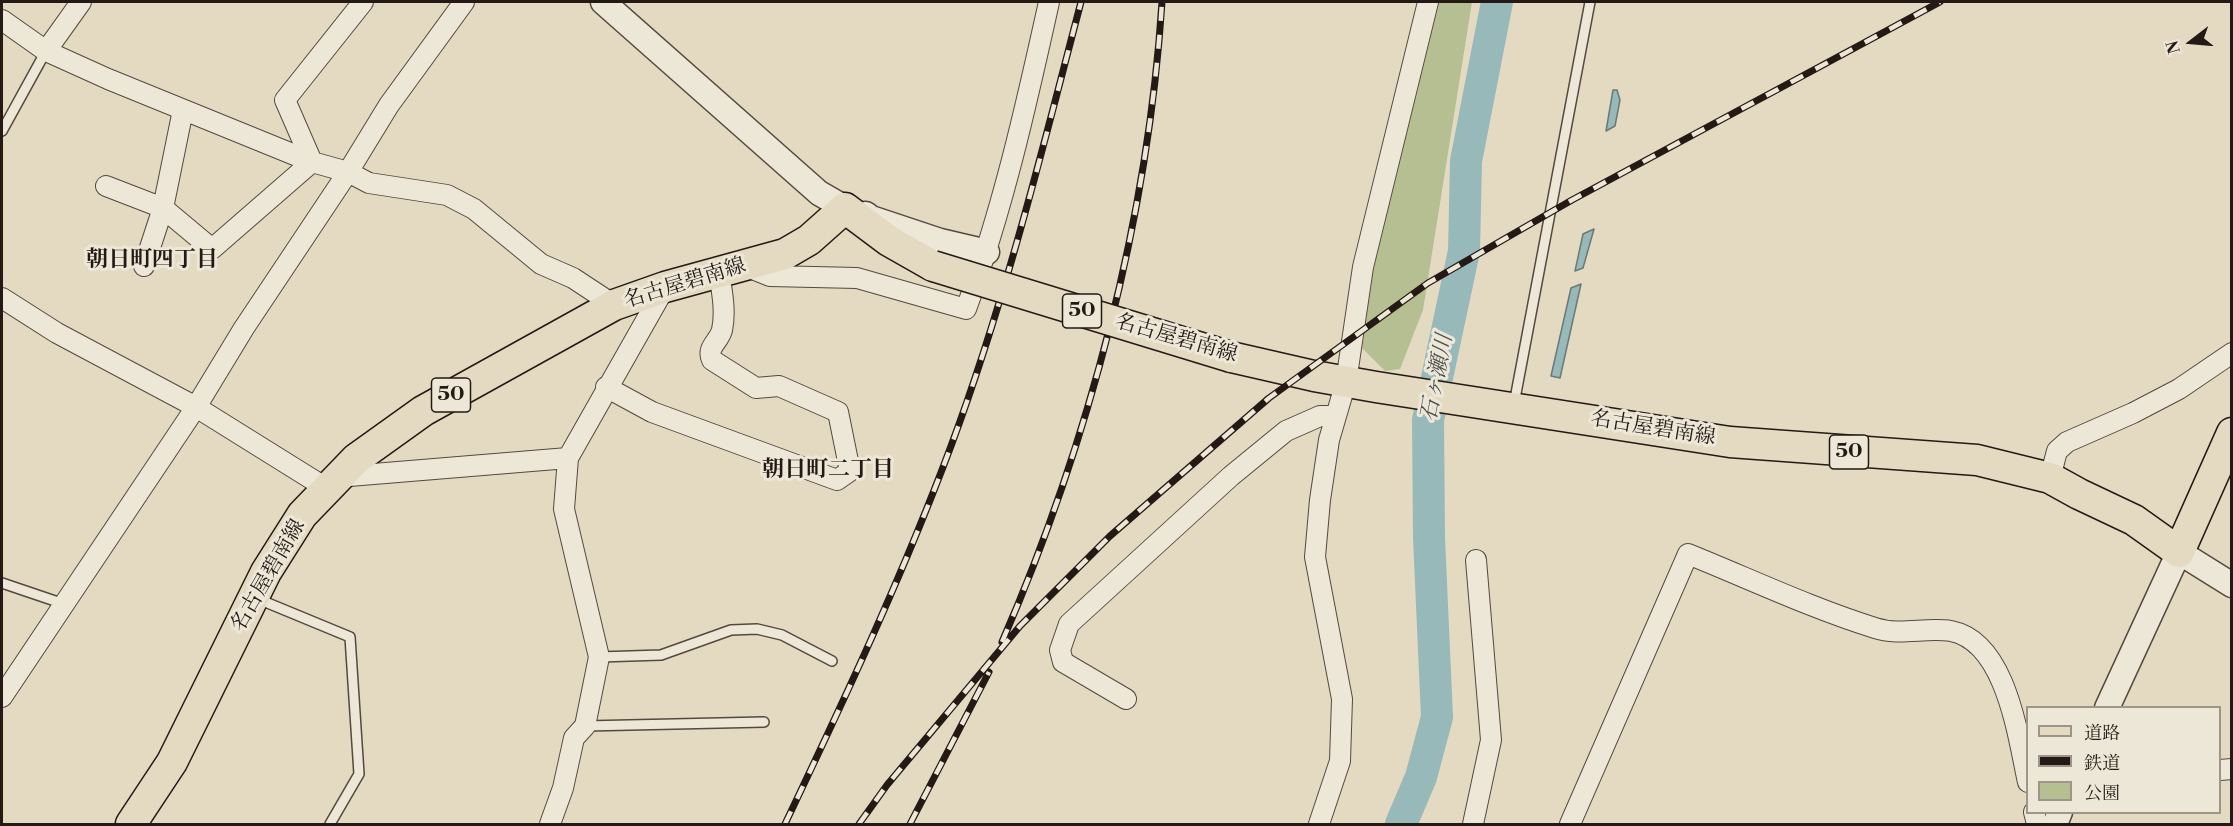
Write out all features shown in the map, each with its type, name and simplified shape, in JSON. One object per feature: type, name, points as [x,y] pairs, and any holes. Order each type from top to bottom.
[{"type":"main road","name":"名古屋碧南線","points":[[136,823],[172,762],[266,572],[302,515],[356,459],[423,411],[614,305],[665,287],[785,254],[808,240],[844,208],[889,241],[933,266],[1231,357],[1346,382],[1730,442],[1977,460],[2050,477],[2079,494],[2134,520],[2179,552]]},
{"type":"main road","points":[[2179,552],[2232,433]]},
{"type":"street","points":[[46,51],[81,2]]},
{"type":"street","points":[[312,162],[285,100],[363,2]]},
{"type":"street","points":[[2,697],[196,407],[244,328],[348,172],[389,105],[464,2]]},
{"type":"street","points":[[603,2],[819,193],[844,208]]},
{"type":"street","points":[[606,387],[652,412],[837,480],[846,476],[850,471],[838,412],[779,386],[756,388],[712,360],[709,355],[722,332],[722,297],[732,269],[770,276],[857,278],[966,309],[987,252],[1019,140],[1049,2]]},
{"type":"street","points":[[1319,825],[1340,761],[1342,699],[1315,557],[1329,440],[1346,382],[1364,267],[1428,2]]},
{"type":"street","points":[[2,20],[46,51],[312,162],[348,172],[369,183],[447,195],[474,209],[541,264],[573,278],[614,305]]},
{"type":"street","points":[[144,266],[163,208],[183,110]]},
{"type":"street","points":[[747,131],[781,147],[871,218],[940,242],[987,252]]},
{"type":"street","points":[[106,186],[163,208],[212,249],[312,162]]},
{"type":"street","points":[[550,825],[563,788],[574,738],[585,726],[599,657],[564,509],[568,458],[606,387],[665,287]]},
{"type":"street","points":[[2,298],[57,333],[196,407],[331,483],[568,458]]},
{"type":"street","points":[[2050,477],[2057,451],[2067,442],[2133,413],[2179,389],[2232,352]]},
{"type":"street","points":[[1126,699],[1063,662],[1060,650],[1069,624],[1231,476],[1286,431],[1320,416],[1336,416]]},
{"type":"street","points":[[2108,706],[2179,552],[2232,585]]},
{"type":"street","points":[[1570,825],[1688,554],[1886,632],[1936,629],[1967,637],[1984,652],[1995,667],[2009,699],[2026,773]]},
{"type":"street","points":[[1473,825],[1491,740],[1476,560]]},
{"type":"lane","points":[[1506,408],[1590,2]]},
{"type":"lane","points":[[2,131],[46,51]]},
{"type":"lane","points":[[2,583],[64,604]]},
{"type":"lane","points":[[254,597],[350,637],[358,774],[330,825]]},
{"type":"lane","points":[[599,657],[661,655],[731,630],[757,628],[782,635],[832,662]]},
{"type":"lane","points":[[585,726],[764,722]]},
{"type":"green space","points":[[1436,2],[1472,2],[1423,310],[1400,369],[1385,371],[1362,348],[1379,229]]},
{"type":"water","points":[[1613,90],[1617,90],[1620,100],[1615,126],[1606,131]]},
{"type":"water","points":[[1594,229],[1583,268],[1575,271],[1583,234]]},
{"type":"water","points":[[1581,284],[1560,378],[1551,376],[1571,288]]},
{"type":"waterway","name":"石ヶ瀬川","points":[[1401,824],[1421,777],[1437,717],[1429,538],[1428,420],[1464,251],[1466,161],[1497,2]]},
{"type":"railway","points":[[785,824],[893,590],[951,446],[1006,281],[1081,2]]},
{"type":"railway","points":[[1002,642],[1062,488],[1109,328],[1128,247],[1143,165],[1155,84],[1162,2]]},
{"type":"railway","points":[[859,824],[887,785],[1020,626],[1110,536],[1269,398],[1428,283],[1572,200],[1940,2]]},
{"type":"railway","points":[[910,824],[989,672]]},
{"type":"district","name":"朝日町四丁目","points":[[152,261]]},
{"type":"district","name":"朝日町二丁目","points":[[828,471]]}]
